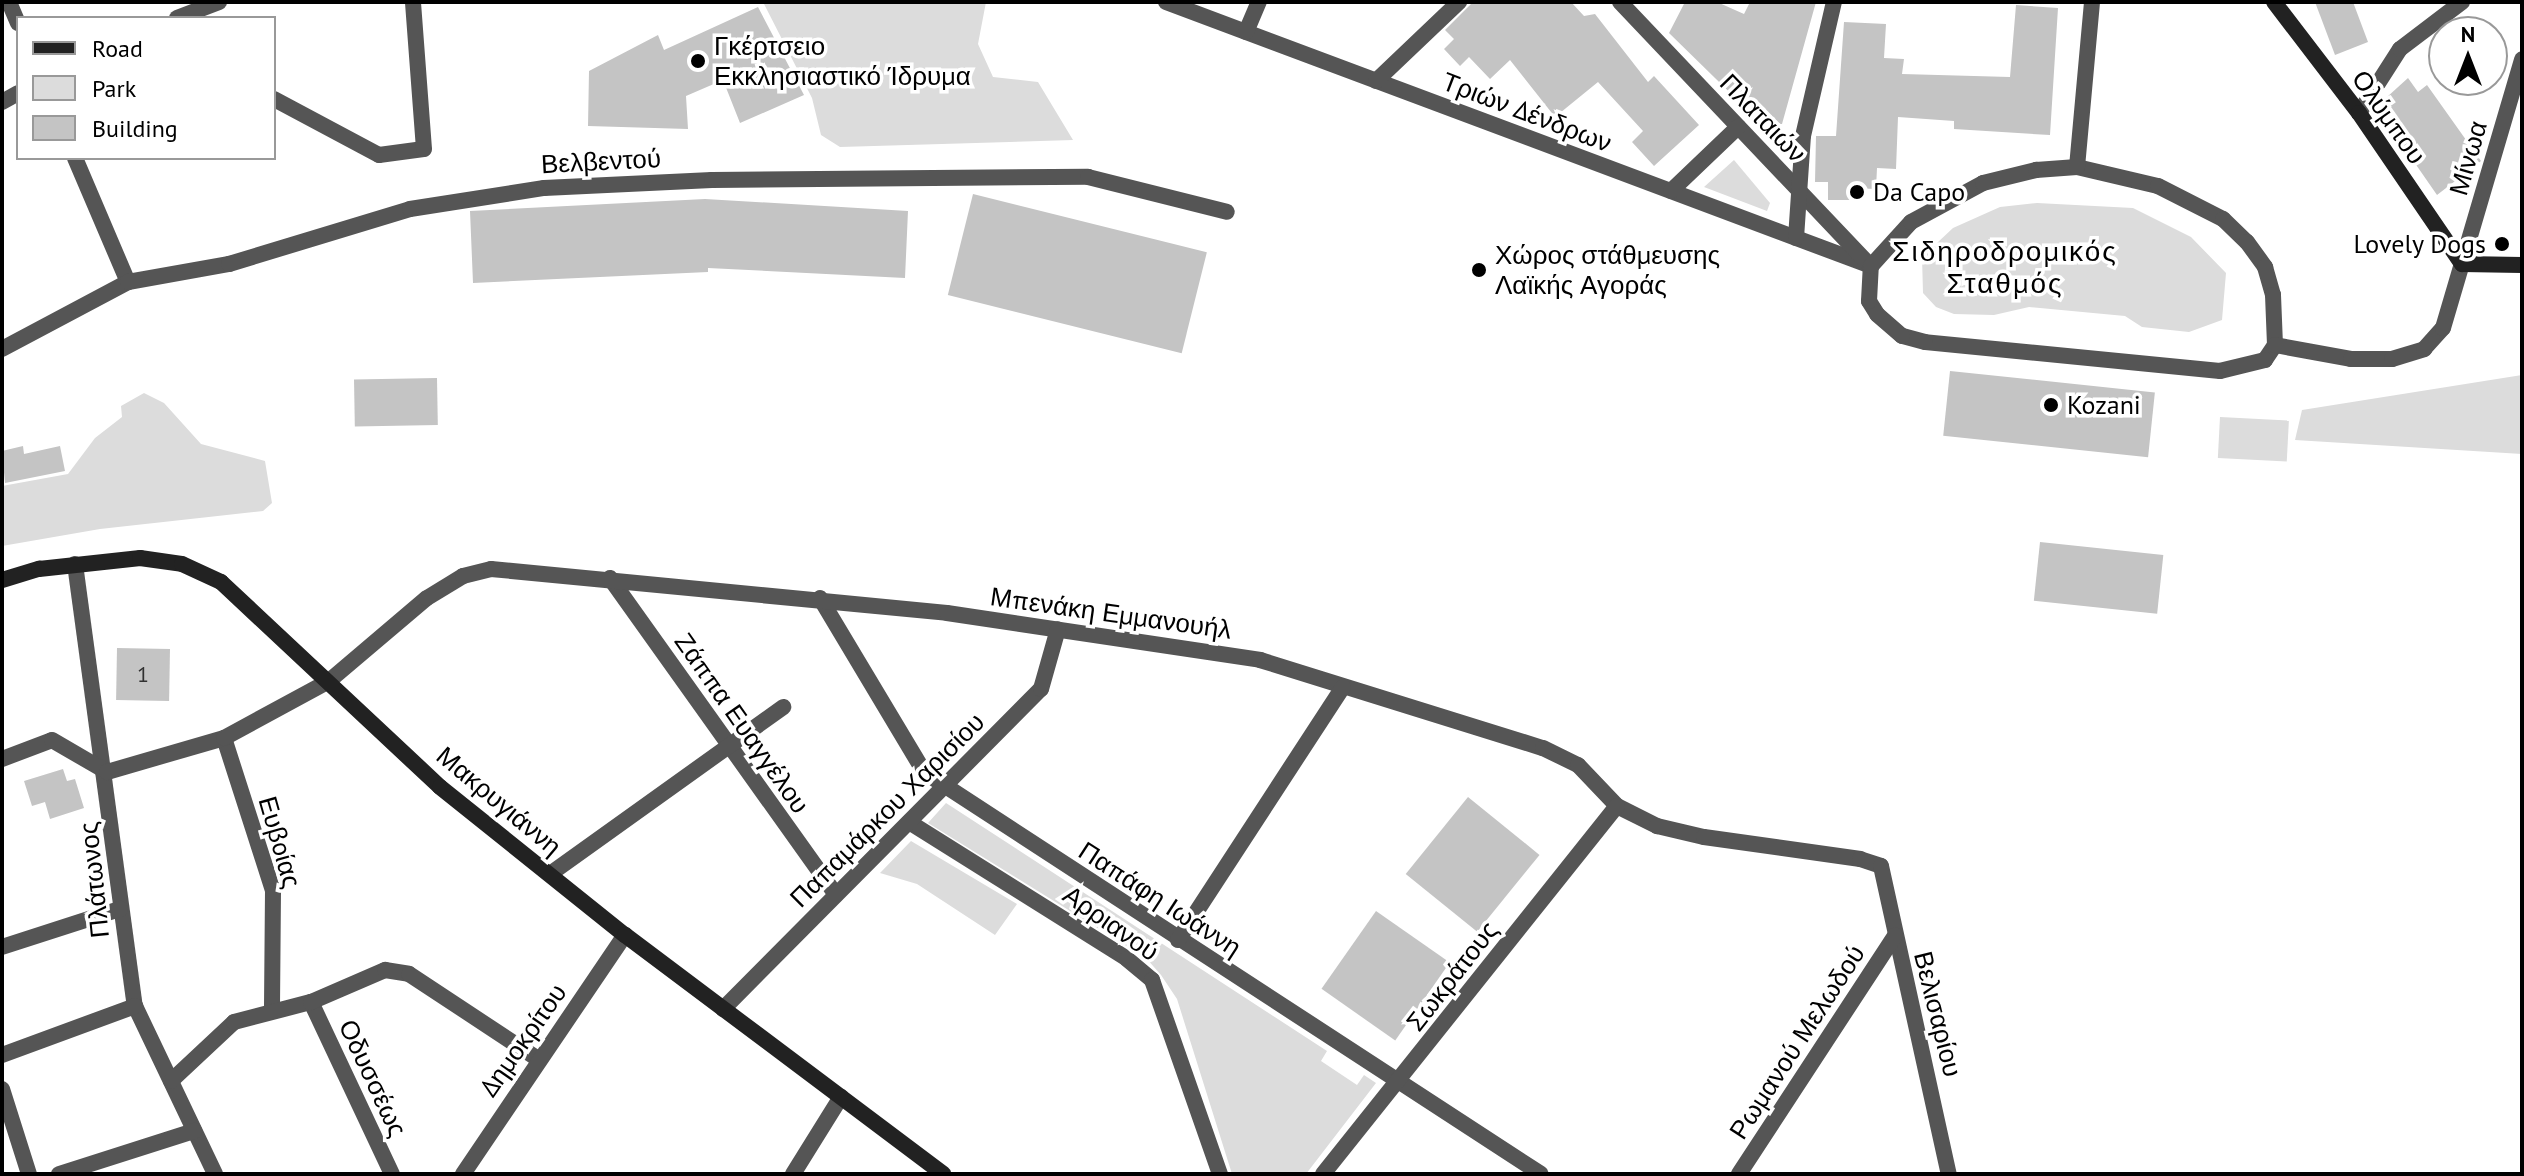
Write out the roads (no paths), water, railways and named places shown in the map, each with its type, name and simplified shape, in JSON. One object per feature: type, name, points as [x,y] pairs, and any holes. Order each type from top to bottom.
[{"type":"street","points":[[276,100],[379,155],[424,149],[413,2]]},
{"type":"street","name":"Τριών Δένδρων","points":[[1166,2],[1871,266]]},
{"type":"street","points":[[1199,2],[1215,20]]},
{"type":"street","points":[[1246,32],[1259,2]]},
{"type":"street","points":[[1376,81],[1459,2]]},
{"type":"street","name":"Πλαταιών","points":[[1620,2],[1871,266]]},
{"type":"street","points":[[1796,238],[1797,188],[1834,2]]},
{"type":"street","name":"Ολύμπου","points":[[2274,2],[2359,113],[2462,264]]},
{"type":"street","points":[[2359,113],[2400,49],[2462,2]]},
{"type":"street","points":[[2077,167],[2094,3]]},
{"type":"street","points":[[183,16],[210,7]]},
{"type":"street","name":"Μίνωα","points":[[2275,345],[2351,359],[2409,356],[2443,328],[2522,59]]},
{"type":"street","points":[[1671,191],[1738,127]]},
{"type":"street","points":[[76,160],[128,282]]},
{"type":"street","points":[[2077,167],[2158,186],[2223,219],[2265,267],[2273,295],[2275,345],[2265,360],[2220,371],[1925,342],[1902,336],[1877,314],[1869,301],[1871,266],[1911,222],[1964,190],[2014,174],[2077,167]]},
{"type":"street","name":"Βελβεντού","points":[[2,349],[128,282],[229,264],[410,209],[468,197],[607,184],[1088,177],[1227,212]]},
{"type":"street","points":[[2462,264],[2522,265]]},
{"type":"street","name":"Μακρυγιάννη","points":[[2,580],[75,564],[140,558],[201,572],[237,594],[440,787],[625,935],[943,1174]]},
{"type":"street","name":"Πλάτωνος","points":[[75,564],[107,772],[120,909],[135,1006],[215,1174]]},
{"type":"street","name":"Μπενάκη Εμμανουήλ","points":[[107,772],[224,738],[329,681],[427,598],[463,576],[509,568],[820,598],[1058,629],[1260,660],[1543,748],[1578,765],[1617,806],[1657,826],[1704,837],[1795,847],[1881,866]]},
{"type":"street","name":"Ζάππα Ευαγγέλου","points":[[610,578],[836,895]]},
{"type":"street","name":"Παπάφη Ιωάννη","points":[[820,598],[924,772],[1541,1174]]},
{"type":"street","name":"Παπαμάρκου Χαρισίου","points":[[723,1009],[1041,689],[1058,629]]},
{"type":"street","points":[[1178,940],[1343,687]]},
{"type":"street","points":[[550,874],[783,707]]},
{"type":"street","name":"Ευβoίας","points":[[224,738],[273,891],[272,1009]]},
{"type":"street","points":[[2,759],[52,740],[107,772]]},
{"type":"street","name":"Σωκράτους","points":[[1323,1174],[1617,806]]},
{"type":"street","name":"Αρριανού","points":[[909,822],[1127,959],[1152,980],[1220,1174]]},
{"type":"street","name":"Βελισαρίου","points":[[1881,866],[1949,1174]]},
{"type":"street","points":[[2,947],[120,909]]},
{"type":"street","name":"Δημοκρίτου","points":[[463,1174],[538,1059],[625,935]]},
{"type":"street","name":"Ρωμανού Μελωδού","points":[[1739,1174],[1895,936]]},
{"type":"street","points":[[171,1081],[234,1022],[272,1009],[311,1002],[372,974],[397,970],[538,1059]]},
{"type":"street","name":"Οδυσσέως","points":[[311,1002],[392,1174]]},
{"type":"street","points":[[2,1055],[135,1006]]},
{"type":"street","points":[[2,1089],[29,1174]]},
{"type":"street","points":[[793,1174],[841,1097]]},
{"type":"street","points":[[59,1174],[194,1131]]},
{"type":"place","name":"Γκέρτσειο Εκκλησιαστικό Ίδρυμα","points":[[698,61]]},
{"type":"place","name":"Da Capo","points":[[1857,192]]},
{"type":"place","name":"Lovely Dogs","points":[[2502,244]]},
{"type":"place","name":"Χώρος στάθμευσης Λαϊκής Αγοράς","points":[[1479,270]]},
{"type":"place","name":"Kozani","points":[[2051,405]]},
{"type":"district","name":"Σιδηροδρομικός Σταθμός","points":[[2005,267]]}]
